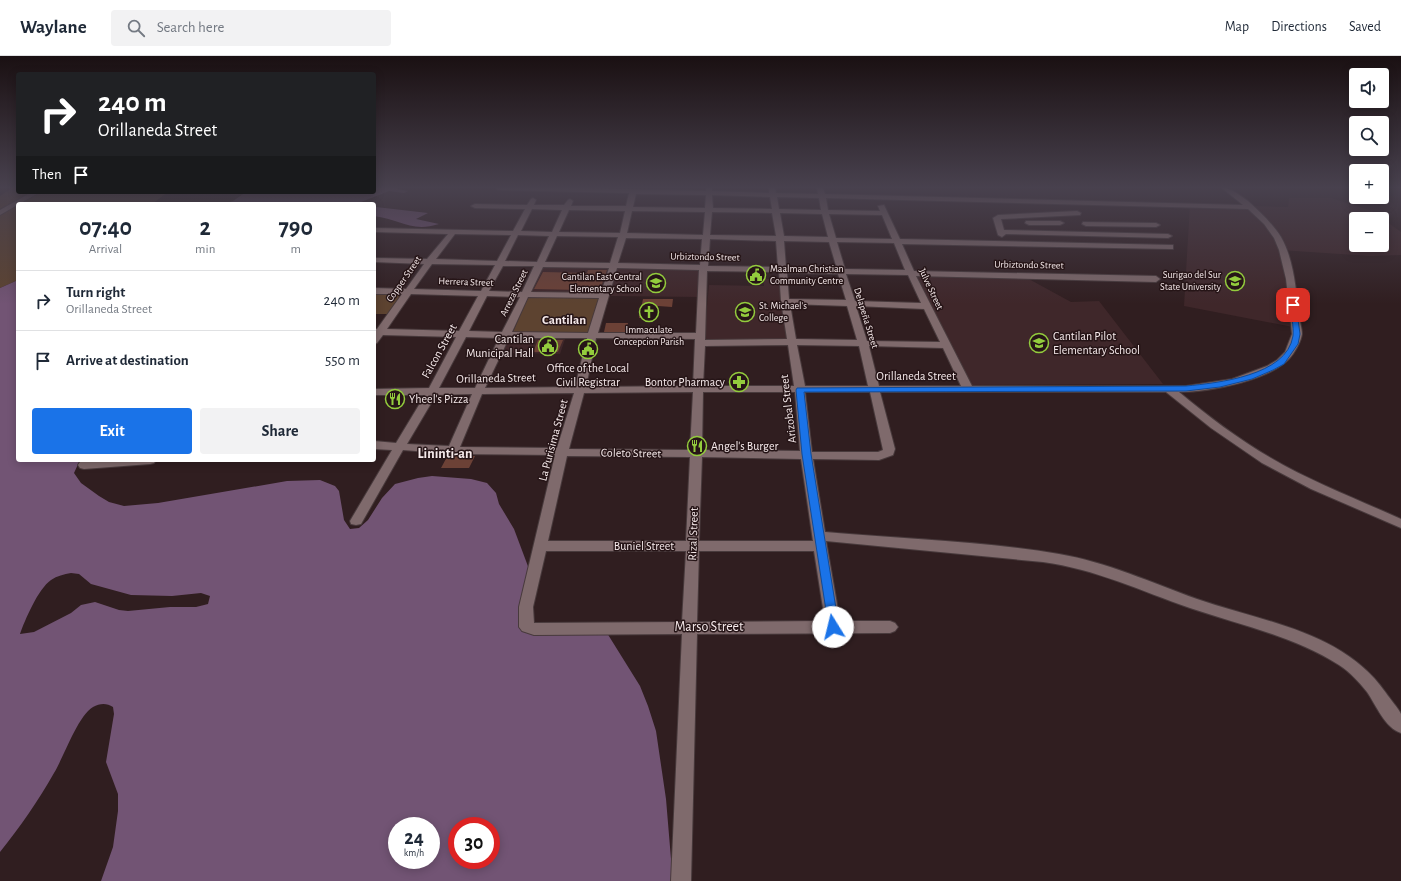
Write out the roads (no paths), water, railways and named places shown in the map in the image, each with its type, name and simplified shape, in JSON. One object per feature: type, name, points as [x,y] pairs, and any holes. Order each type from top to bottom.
[{"type":"street","name":"Falcon Street","points":[[356,521],[432,392],[464,334],[499,263],[519,226]]},
{"type":"street","name":"Arreza Street","points":[[453,450],[478,392],[524,294],[540,265],[558,226]]},
{"type":"street","name":"La Purisima Street","points":[[527,627],[526,607],[562,452],[580,390],[592,336],[625,226]]},
{"type":"street","name":"Rizal Street","points":[[681,881],[691,627],[695,454],[704,268],[708,226]]},
{"type":"street","name":"Arizobal Street","points":[[777,226],[780,238],[785,301],[800,390],[806,454],[833,627]]},
{"type":"street","name":"Delapeña Street","points":[[829,226],[875,389],[890,452],[888,454]]},
{"type":"street","name":"Julve Street","points":[[892,226],[911,274],[968,389]]},
{"type":"street","points":[[1000,226],[1002,234],[1068,233],[1168,236]]},
{"type":"street","points":[[1062,226],[1068,233]]},
{"type":"street","points":[[1088,226],[1105,245]]},
{"type":"street","name":"Orillaneda Street","points":[[376,392],[698,389],[800,390],[1186,388],[1220,385],[1249,377],[1271,368],[1281,362],[1294,344],[1296,334],[1285,256],[1269,226]]},
{"type":"street","points":[[376,230],[1170,247]]},
{"type":"street","points":[[376,238],[383,230]]},
{"type":"street","name":"Copper Street","points":[[377,332],[453,232]]},
{"type":"street","name":"Urbiztondo Street","points":[[376,260],[540,265],[841,270],[911,274],[1156,279]]},
{"type":"street","name":"Herrera Street","points":[[376,291],[605,296]]},
{"type":"street","points":[[785,301],[927,306]]},
{"type":"street","points":[[377,332],[946,345]]},
{"type":"street","points":[[1167,388],[1213,425],[1266,460],[1303,479],[1401,524]]},
{"type":"street","name":"Coleto Street","points":[[376,445],[453,450],[562,452],[879,456],[888,454]]},
{"type":"street","points":[[84,465],[124,462]]},
{"type":"street","name":"Buniel Street","points":[[541,546],[692,546],[820,541],[954,547],[1069,561],[1208,608],[1280,630],[1311,642],[1350,663],[1360,672],[1373,686],[1394,719],[1401,726]]},
{"type":"street","name":"Marso Street","points":[[527,627],[542,629],[890,627]]},
{"type":"place","name":"Maalman Christian Community Centre","points":[[756,275]]},
{"type":"place","name":"Surigao del Sur State University","points":[[1235,281]]},
{"type":"place","name":"Cantilan East Central Elementary School","points":[[656,283]]},
{"type":"place","name":"Immaculate Concepcion Parish","points":[[649,312]]},
{"type":"place","name":"St. Michael's College","points":[[745,312]]},
{"type":"place","name":"Cantilan Pilot Elementary School","points":[[1039,343]]},
{"type":"place","name":"Cantilan Municipal Hall","points":[[548,346]]},
{"type":"place","name":"Office of the Local Civil Registrar","points":[[588,349]]},
{"type":"place","name":"Bontor Pharmacy","points":[[739,382]]},
{"type":"place","name":"Yheel's Pizza","points":[[395,399]]},
{"type":"place","name":"Angel's Burger","points":[[697,446]]},
{"type":"district","name":"Cantilan","points":[[564,320]]},
{"type":"district","name":"Lininti-an","points":[[445,454]]}]
